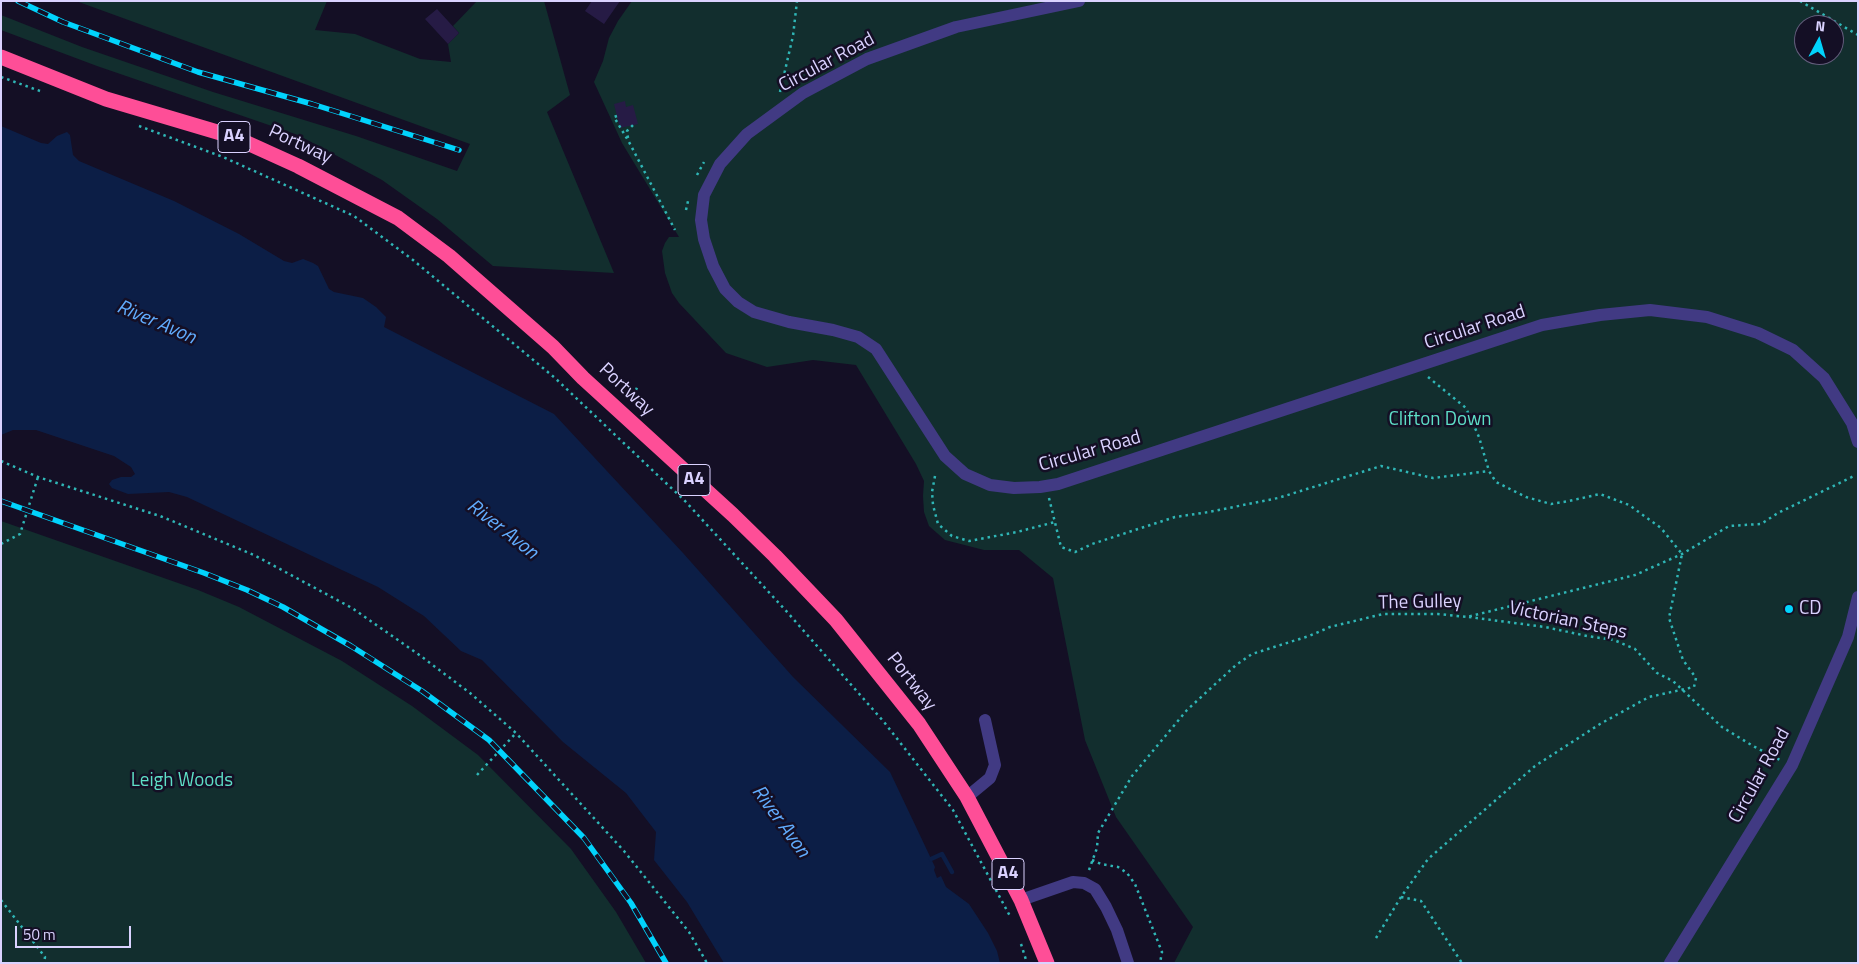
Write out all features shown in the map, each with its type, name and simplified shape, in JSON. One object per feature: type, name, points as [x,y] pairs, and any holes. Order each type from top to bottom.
[{"type":"highway","name":"Portway","points":[[1,57],[106,99],[234,138],[262,150],[344,188],[398,218],[449,256],[553,347],[583,378],[733,515],[836,620],[919,724],[968,797],[1021,900],[1047,963]]},
{"type":"street","name":"Circular Road","points":[[1080,1],[956,27],[867,59],[802,93],[747,134],[720,164],[704,195],[701,220],[704,239],[713,266],[725,289],[738,302],[754,312],[789,322],[833,330],[858,337],[876,349],[944,456],[966,474],[990,485],[1031,488],[1058,484],[1542,325],[1600,315],[1650,310],[1707,318],[1758,333],[1793,350],[1824,378],[1852,424],[1858,442]]},
{"type":"street","name":"Circular Road","points":[[1670,963],[1792,765],[1848,637],[1858,597]]},
{"type":"street","points":[[968,797],[990,778],[994,765],[985,720]]},
{"type":"street","points":[[1021,900],[1067,883],[1084,883],[1095,890],[1106,907],[1117,930],[1128,963]]},
{"type":"path","points":[[780,92],[793,36],[797,1]]},
{"type":"path","points":[[1800,1],[1858,34]]},
{"type":"path","points":[[1,77],[48,93]]},
{"type":"path","points":[[617,116],[614,118],[629,142],[675,230]]},
{"type":"path","points":[[131,123],[224,156],[354,216],[413,260],[555,378],[685,500],[884,722],[953,810],[1013,922]]},
{"type":"path","points":[[629,142],[627,131],[633,125]]},
{"type":"path","points":[[1376,938],[1401,897],[1428,859],[1535,766],[1600,724],[1648,697],[1694,687],[1696,678],[1683,660],[1670,618],[1682,554],[1661,528],[1629,505],[1600,494],[1551,504],[1526,497],[1496,482],[1489,471],[1479,437],[1466,408],[1427,376]]},
{"type":"path","points":[[1,461],[38,477],[160,516],[254,555],[352,608],[418,654],[470,693],[516,733],[624,851],[689,932],[707,963]]},
{"type":"path","points":[[1048,497],[1062,547],[1075,552],[1092,544],[1175,517],[1278,498],[1382,466],[1433,478],[1489,471]]},
{"type":"path","name":"The Gulley","points":[[1084,883],[1097,845],[1098,833],[1132,776],[1187,710],[1236,665],[1252,654],[1309,636],[1330,627],[1383,614],[1467,616],[1635,575],[1682,554],[1729,526],[1761,524],[1778,513],[1856,475]]},
{"type":"path","points":[[935,476],[932,492],[938,524],[952,536],[969,541],[1017,532],[1055,522]]},
{"type":"path","points":[[1,544],[20,534],[38,477]]},
{"type":"path","name":"Victorian Steps","points":[[1467,616],[1545,627],[1614,640],[1635,649],[1657,673],[1673,681],[1722,727],[1753,746],[1792,765]]},
{"type":"path","points":[[477,775],[516,733]]},
{"type":"path","points":[[1092,860],[1101,864],[1118,867],[1127,873],[1135,884],[1162,952],[1160,963]]},
{"type":"path","points":[[1401,897],[1421,901],[1462,963]]},
{"type":"path","points":[[1,900],[44,957],[44,963]]},
{"type":"path","points":[[1020,939],[1027,963]]},
{"type":"green space","points":[[76,1],[327,1],[315,30],[355,34],[420,59],[451,62],[448,44],[459,33],[453,26],[477,1],[544,1],[570,95],[547,112],[614,273],[493,266],[437,219],[382,180],[298,135],[97,66],[1,30],[1,15],[82,47],[213,92],[356,136],[457,171],[470,144]]},
{"type":"green space","name":"Clifton Down","points":[[632,1],[1858,1],[1858,963],[1174,963],[1193,927],[1116,817],[1085,740],[1053,578],[1019,550],[984,550],[945,540],[929,526],[924,512],[924,481],[916,464],[856,365],[813,360],[767,367],[726,353],[679,303],[672,293],[665,273],[662,251],[669,237],[679,237],[622,143],[594,82],[603,61],[609,38]]},
{"type":"green space","name":"Leigh Woods","points":[[1,521],[198,590],[239,607],[342,661],[412,706],[478,755],[571,849],[616,912],[646,963],[1,963]]},
{"type":"water","name":"River Avon","points":[[1,126],[41,143],[48,144],[57,136],[67,132],[70,135],[73,155],[79,161],[174,201],[239,234],[284,261],[292,263],[303,259],[313,263],[318,266],[329,289],[334,292],[363,298],[376,307],[386,317],[384,327],[554,414],[683,553],[793,677],[890,772],[935,867],[934,870],[937,878],[941,876],[946,887],[969,904],[988,933],[997,951],[1000,963],[724,963],[687,902],[654,860],[656,832],[626,793],[563,742],[482,660],[461,651],[424,616],[378,587],[187,497],[169,492],[128,494],[112,488],[109,484],[112,480],[121,477],[131,477],[135,474],[131,467],[114,456],[36,430],[13,430],[1,435]]},
{"type":"building","points":[[592,1],[620,1],[604,24],[585,11]]},
{"type":"building","points":[[437,9],[459,33],[448,44],[425,19]]},
{"type":"building","points":[[625,101],[626,107],[633,105],[638,124],[620,128],[614,104]]},
{"type":"waterway","points":[[931,859],[942,854],[952,872]]},
{"type":"railway","points":[[18,1],[63,22],[198,72],[312,104],[459,150]]},
{"type":"railway","points":[[1,501],[247,590],[283,607],[351,646],[422,691],[489,740],[584,838],[631,903],[666,963]]},
{"type":"place","name":"CD","points":[[1789,609]]}]
